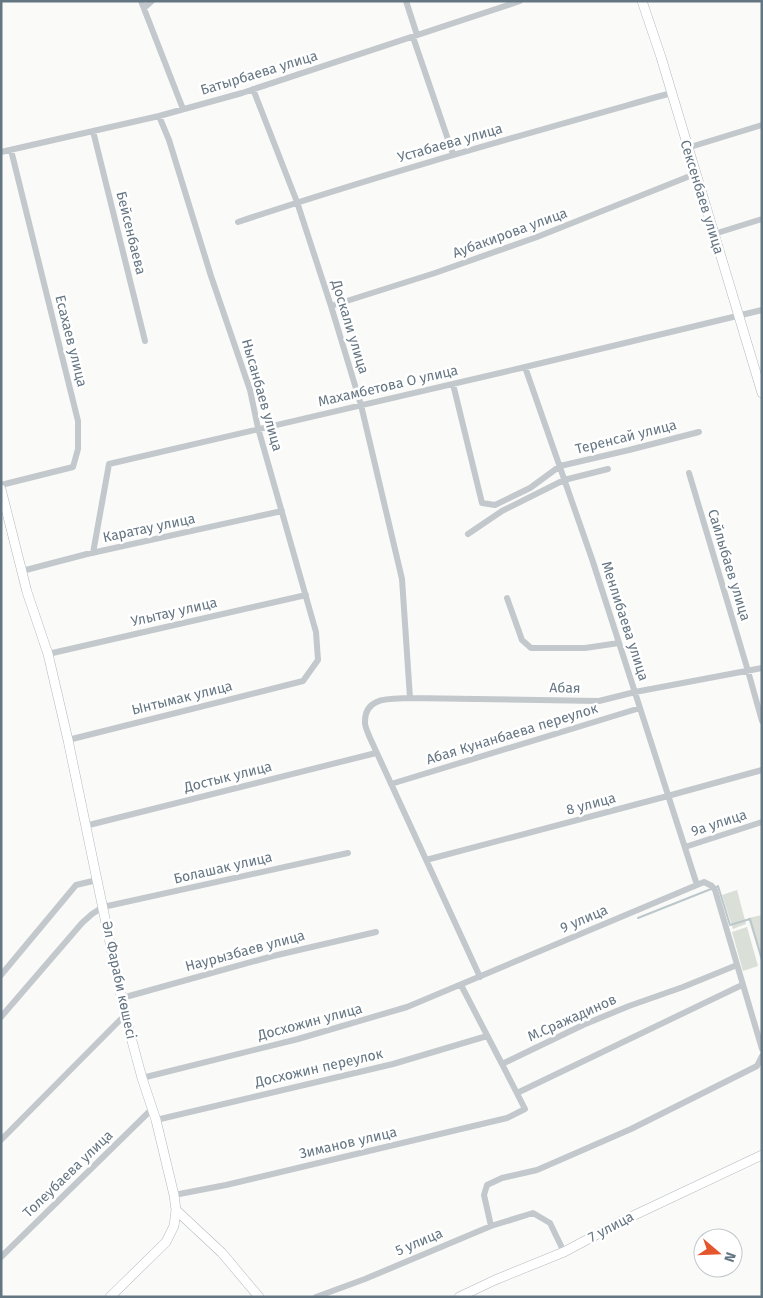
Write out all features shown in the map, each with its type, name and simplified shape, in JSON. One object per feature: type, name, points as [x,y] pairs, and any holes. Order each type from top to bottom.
[{"type":"street","points":[[152,1],[142,4],[183,109]]},
{"type":"street","points":[[406,1],[415,36],[453,154]]},
{"type":"street","name":"Батырбаева улица","points":[[1,152],[159,116],[253,89],[520,1]]},
{"type":"street","name":"Сексенбаев улица","points":[[642,1],[661,57],[762,393]]},
{"type":"street","name":"Доскали улица","points":[[253,89],[297,202],[361,405],[402,580],[410,698]]},
{"type":"street","name":"Устабаева улица","points":[[238,222],[453,154],[671,93]]},
{"type":"street","name":"Нысанбаев улица","points":[[159,116],[169,140],[211,276],[250,390],[258,428],[316,632],[318,660],[303,680]]},
{"type":"street","points":[[687,148],[762,125]]},
{"type":"street","name":"Бейсенбаева","points":[[93,131],[145,341]]},
{"type":"street","name":"Есахаев улица","points":[[1,485],[73,467],[78,449],[78,421],[11,150]]},
{"type":"street","name":"Аубакирова улица","points":[[331,306],[435,273],[538,237],[696,174]]},
{"type":"street","points":[[714,234],[762,219]]},
{"type":"street","name":"Махамбетова О улица","points":[[92,553],[109,464],[762,310]]},
{"type":"street","name":"Менлибаева улица","points":[[525,367],[592,559],[697,885]]},
{"type":"street","points":[[453,384],[482,503],[495,505],[530,488],[560,466]]},
{"type":"street","name":"Теренсай улица","points":[[560,466],[699,432]]},
{"type":"street","name":"Теренсай улица","points":[[468,534],[502,511],[564,480],[608,469]]},
{"type":"street","name":"Сайлыбаев улица","points":[[689,473],[762,721]]},
{"type":"street","points":[[1,489],[22,571]]},
{"type":"street","name":"Каратау улица","points":[[22,571],[92,553],[282,511]]},
{"type":"street","name":"Әл Фараби көшесі","points":[[22,571],[48,654],[68,740],[125,1015],[142,1078],[153,1108],[176,1210],[174,1226],[166,1242],[110,1297]]},
{"type":"street","name":"Улытау улица","points":[[48,654],[306,595]]},
{"type":"street","points":[[507,598],[522,640],[531,648],[585,648],[619,643]]},
{"type":"street","name":"Абая","points":[[376,753],[365,723],[367,708],[374,702],[383,700],[410,698],[599,701],[634,692],[762,668]]},
{"type":"street","name":"Ынтымак улица","points":[[68,740],[303,680]]},
{"type":"street","name":"Абая Кунанбаева переулок","points":[[391,784],[640,708]]},
{"type":"street","points":[[376,753],[480,977]]},
{"type":"street","name":"Достык улица","points":[[86,826],[376,753]]},
{"type":"street","name":"8 улица","points":[[426,860],[762,770]]},
{"type":"street","name":"9а улица","points":[[685,847],[762,822]]},
{"type":"street","name":"Болашак улица","points":[[102,907],[348,853]]},
{"type":"street","points":[[1,975],[76,885],[97,880]]},
{"type":"street","points":[[697,885],[704,882],[708,883],[715,890],[762,1049]]},
{"type":"street","name":"9 улица","points":[[480,977],[697,885]]},
{"type":"street","points":[[1,1017],[82,923],[102,907]]},
{"type":"street","name":"Наурызбаев улица","points":[[122,998],[273,956],[376,932]]},
{"type":"street","name":"М.Сражадинов","points":[[502,1064],[592,1021],[628,1006],[684,987],[736,965]]},
{"type":"street","name":"Досхожин улица","points":[[142,1078],[306,1037],[406,1007],[480,977]]},
{"type":"street","points":[[461,985],[516,1093],[742,985]]},
{"type":"street","points":[[1,1140],[125,1015]]},
{"type":"street","name":"Досхожин переулок","points":[[156,1120],[393,1064],[487,1036]]},
{"type":"street","points":[[491,1226],[484,1195],[487,1186],[502,1178],[537,1170],[631,1129],[757,1066],[762,1056]]},
{"type":"street","name":"Зиманов улица","points":[[174,1196],[226,1186],[507,1118],[525,1109],[516,1093]]},
{"type":"street","name":"Толеубаева улица","points":[[1,1257],[153,1108]]},
{"type":"street","name":"7 улица","points":[[459,1297],[564,1252],[622,1220],[762,1155]]},
{"type":"street","points":[[176,1210],[222,1253],[256,1296]]},
{"type":"street","name":"5 улица","points":[[316,1297],[365,1279],[491,1226],[533,1214],[550,1224],[564,1252]]},
{"type":"shaded area","points":[[737,890],[746,924],[733,929],[722,895]]},
{"type":"shaded area","points":[[762,915],[762,961],[748,918]]},
{"type":"shaded area","points":[[747,927],[758,966],[743,971],[732,932]]},
{"type":"waterway","points":[[715,888],[718,886],[730,925],[750,919],[762,960]]},
{"type":"waterway","points":[[638,918],[711,889]]}]
